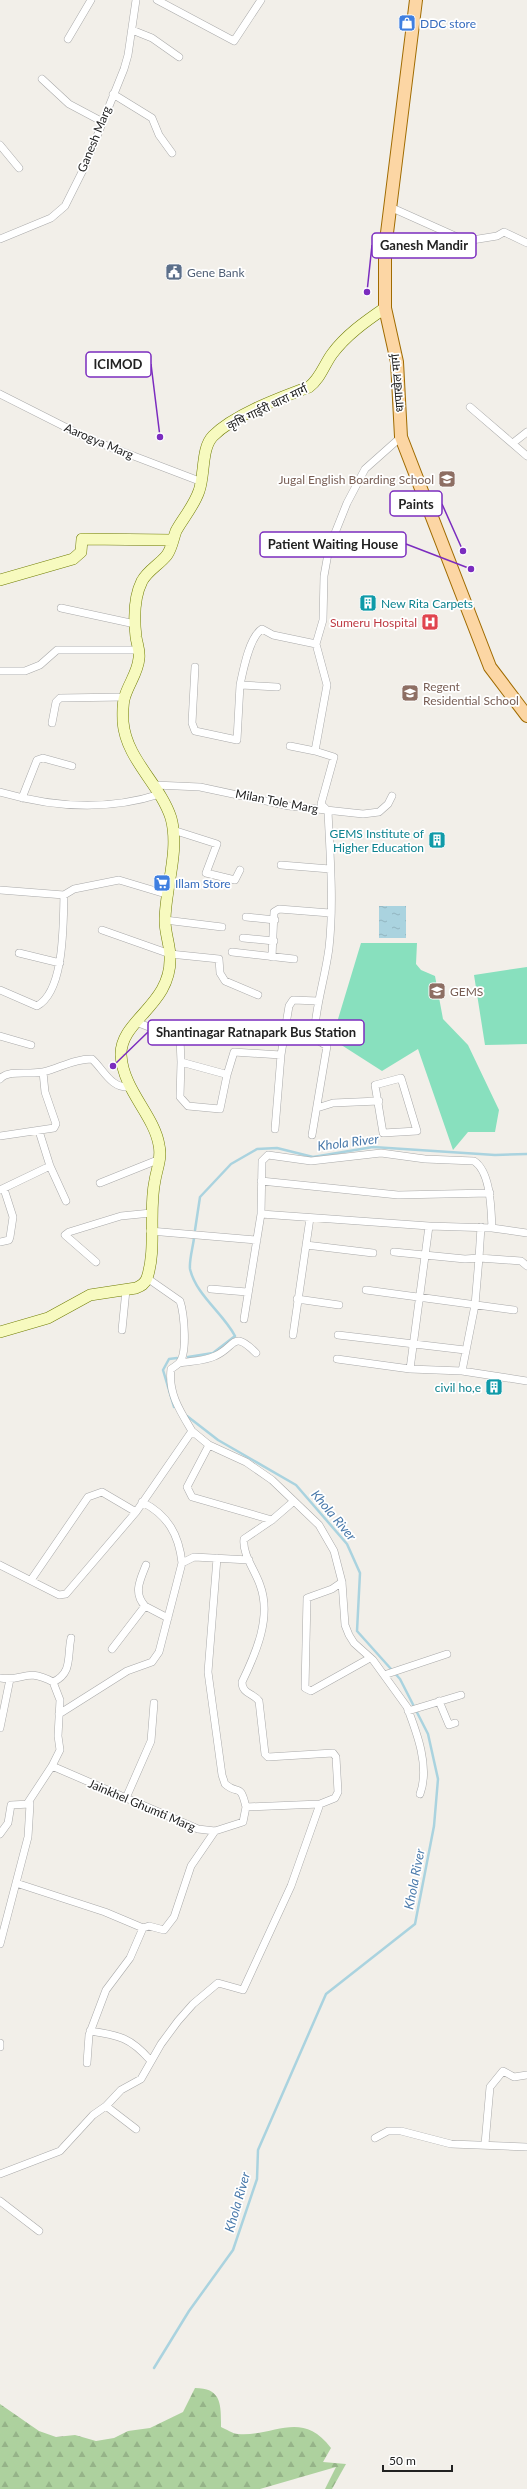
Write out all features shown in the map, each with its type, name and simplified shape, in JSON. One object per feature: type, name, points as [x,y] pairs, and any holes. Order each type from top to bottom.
[{"type":"main road","name":"धापाखेल मार्ग","points":[[416,0],[385,249],[385,308],[397,362],[401,437],[490,667],[527,716]]},
{"type":"main road","name":"कृषि गाईरी धारा मार्ग","points":[[124,697],[136,669],[139,650],[135,624],[136,604],[142,582],[169,552],[173,540],[199,492],[207,448],[212,437],[238,419],[309,387],[336,349],[363,323],[385,308]]},
{"type":"main road","points":[[0,580],[73,559],[82,552],[82,539],[173,540]]},
{"type":"main road","points":[[0,1332],[48,1318],[90,1295],[126,1290],[143,1285],[147,1278],[151,1246],[150,1231],[154,1182],[160,1159],[159,1143],[130,1088],[121,1055],[123,1043],[136,1022],[164,990],[170,976],[170,954],[165,920],[169,895],[173,830],[167,807],[158,790],[134,756],[126,736],[123,724],[124,697]]},
{"type":"street","points":[[68,38],[91,0]]},
{"type":"street","name":"Ganesh Marg","points":[[0,238],[51,218],[65,206],[85,166],[101,121],[128,55],[136,0]]},
{"type":"street","points":[[157,0],[234,41],[257,1]]},
{"type":"street","points":[[132,30],[152,38],[179,57]]},
{"type":"street","points":[[42,78],[69,104],[101,121]]},
{"type":"street","points":[[113,94],[152,118],[159,135],[172,153]]},
{"type":"street","points":[[0,145],[19,168]]},
{"type":"street","points":[[390,206],[466,241],[497,236],[504,232],[527,243]]},
{"type":"street","name":"Aarogya Marg","points":[[0,394],[89,439],[202,482]]},
{"type":"street","points":[[470,407],[527,456]]},
{"type":"street","points":[[512,443],[527,432]]},
{"type":"street","points":[[315,751],[327,685],[316,644],[323,620],[324,576],[329,548],[347,503],[365,469],[401,437]]},
{"type":"street","points":[[61,608],[135,624]]},
{"type":"street","points":[[195,667],[192,723],[195,731],[237,740],[240,685],[246,658],[257,632],[262,629],[273,635],[316,644]]},
{"type":"street","points":[[1,671],[25,671],[40,665],[57,650],[139,650]]},
{"type":"street","points":[[240,685],[276,687]]},
{"type":"street","points":[[52,722],[56,702],[60,698],[124,697]]},
{"type":"street","points":[[290,746],[315,751],[334,757],[321,804],[328,811],[363,814],[379,812],[388,804],[392,796]]},
{"type":"street","points":[[22,798],[37,760],[43,758],[72,766]]},
{"type":"street","name":"Milan Tole Marg","points":[[158,790],[200,787],[289,806],[328,811],[330,869],[329,949],[318,1001],[315,1040],[327,1046],[318,1108]]},
{"type":"street","points":[[0,792],[22,798],[62,805],[132,803],[158,790]]},
{"type":"street","points":[[173,830],[217,844],[216,851],[206,873],[235,880],[240,870]]},
{"type":"street","points":[[281,864],[330,869]]},
{"type":"street","points":[[0,890],[64,895],[74,889],[119,880],[169,895]]},
{"type":"street","points":[[0,990],[37,1006],[48,997],[60,963],[64,895]]},
{"type":"street","points":[[272,957],[275,920],[274,912],[279,909],[330,913]]},
{"type":"street","points":[[246,918],[275,920]]},
{"type":"street","points":[[165,920],[222,927]]},
{"type":"street","points":[[102,930],[170,954],[219,960],[220,973],[225,981],[258,995]]},
{"type":"street","points":[[244,938],[274,941]]},
{"type":"street","points":[[232,952],[294,959]]},
{"type":"street","points":[[19,953],[60,963]]},
{"type":"street","points":[[275,1129],[281,1055],[290,1002],[293,1000],[318,1001]]},
{"type":"street","points":[[136,1022],[180,1039],[180,1097],[188,1106],[220,1109],[227,1074],[234,1052],[281,1055]]},
{"type":"street","points":[[0,1036],[32,1045]]},
{"type":"street","points":[[0,1079],[7,1074],[43,1072],[82,1059],[92,1059],[103,1069],[112,1083],[121,1088],[130,1088]]},
{"type":"street","points":[[181,1062],[227,1074]]},
{"type":"street","points":[[0,1136],[54,1128],[56,1124],[45,1092],[43,1072]]},
{"type":"street","points":[[401,1078],[417,1131],[383,1133],[379,1102],[375,1085],[401,1078]]},
{"type":"street","points":[[312,1135],[318,1108],[332,1103],[379,1102]]},
{"type":"street","points":[[39,1131],[50,1166],[66,1201]]},
{"type":"street","points":[[244,1319],[247,1292],[261,1214],[262,1160],[268,1155],[311,1161],[381,1153],[425,1159],[474,1161],[480,1165],[490,1193],[492,1228]]},
{"type":"street","points":[[100,1183],[160,1159]]},
{"type":"street","points":[[0,1242],[9,1240],[13,1216],[2,1190],[50,1166]]},
{"type":"street","points":[[261,1181],[398,1195],[490,1193]]},
{"type":"street","points":[[96,1262],[65,1235],[69,1232],[109,1220],[151,1213]]},
{"type":"street","points":[[261,1214],[429,1226],[482,1227],[527,1232]]},
{"type":"street","points":[[293,1335],[310,1218]]},
{"type":"street","points":[[410,1369],[418,1298],[429,1226]]},
{"type":"street","points":[[462,1372],[475,1305],[482,1227]]},
{"type":"street","points":[[150,1231],[257,1240]]},
{"type":"street","points":[[306,1245],[373,1253]]},
{"type":"street","points":[[394,1252],[465,1260],[479,1258],[521,1261],[527,1266]]},
{"type":"street","points":[[147,1278],[180,1301],[184,1319],[183,1355],[180,1363]]},
{"type":"street","points":[[211,1289],[247,1292]]},
{"type":"street","points":[[122,1330],[126,1290]]},
{"type":"street","points":[[366,1290],[514,1310]]},
{"type":"street","points":[[297,1300],[339,1305]]},
{"type":"street","points":[[338,1334],[466,1350]]},
{"type":"street","points":[[256,1353],[245,1342],[240,1340],[229,1344],[215,1356],[180,1363],[171,1369],[169,1384],[178,1408],[192,1431],[209,1445],[246,1462],[272,1480],[319,1525],[327,1538],[334,1551],[342,1582],[345,1625],[354,1643],[370,1658],[384,1675],[408,1711],[420,1746],[425,1775],[420,1794]]},
{"type":"street","points":[[337,1359],[410,1369],[462,1372],[527,1381]]},
{"type":"street","points":[[0,1565],[59,1595],[66,1594],[136,1512],[192,1431]]},
{"type":"street","points":[[209,1445],[188,1487],[192,1497],[272,1520]]},
{"type":"street","points":[[31,1580],[88,1497],[102,1492],[136,1512]]},
{"type":"street","points":[[217,1558],[208,1672],[222,1774],[225,1784],[242,1792],[246,1807],[320,1804],[335,1798],[338,1792],[336,1757],[333,1753],[268,1757],[265,1754],[259,1700],[245,1691],[242,1686],[242,1682],[257,1650],[265,1610],[261,1586],[243,1547],[244,1539],[272,1520],[294,1501]]},
{"type":"street","points":[[59,1714],[127,1672],[152,1662],[159,1652],[182,1563],[180,1545],[176,1534],[156,1509],[142,1502]]},
{"type":"street","points":[[182,1563],[194,1557],[249,1560]]},
{"type":"street","points":[[146,1565],[138,1583],[140,1600],[145,1606],[168,1618]]},
{"type":"street","points":[[342,1582],[332,1589],[307,1598],[305,1688],[311,1691],[370,1658]]},
{"type":"street","points":[[112,1649],[145,1606]]},
{"type":"street","points":[[53,1682],[61,1678],[68,1669],[71,1638]]},
{"type":"street","points":[[384,1675],[448,1654]]},
{"type":"street","points":[[0,1678],[10,1679],[30,1674],[42,1676],[53,1682],[60,1700],[60,1750],[52,1766],[27,1804]]},
{"type":"street","points":[[0,1728],[10,1679]]},
{"type":"street","points":[[408,1711],[461,1695]]},
{"type":"street","points":[[439,1702],[448,1725],[455,1723]]},
{"type":"street","points":[[126,1798],[151,1741],[154,1703]]},
{"type":"street","name":"Jainkhel Ghumti Marg","points":[[52,1766],[198,1829],[215,1831],[243,1822],[246,1807]]},
{"type":"street","points":[[0,1834],[8,1823],[11,1805],[30,1804],[30,1826],[0,1944]]},
{"type":"street","points":[[0,2174],[60,2151],[93,2115],[106,2106],[127,2085],[138,2082],[150,2060],[193,2004],[218,1983],[239,1990],[245,1987],[291,1886],[320,1804]]},
{"type":"street","points":[[16,1884],[105,1912],[143,1928],[149,1926],[164,1930],[170,1924],[176,1913],[191,1866],[215,1831]]},
{"type":"street","points":[[87,2063],[90,2031],[106,1990],[130,1958],[143,1928]]},
{"type":"street","points":[[90,2031],[125,2038],[138,2045],[150,2060]]},
{"type":"street","points":[[485,2144],[490,2087],[494,2080],[503,2071],[514,2077],[527,2075]]},
{"type":"street","points":[[106,2106],[136,2129]]},
{"type":"street","points":[[375,2138],[388,2130],[401,2131],[451,2144],[485,2144],[527,2147]]},
{"type":"street","points":[[0,2201],[39,2231]]},
{"type":"green space","points":[[361,943],[417,943],[416,964],[421,970],[435,976],[443,1019],[468,1045],[499,1110],[495,1132],[468,1132],[453,1150],[418,1049],[382,1071],[332,1039]]},
{"type":"green space","points":[[527,967],[527,1044],[485,1045],[474,975]]},
{"type":"green space","points":[[195,2388],[210,2391],[215,2395],[220,2405],[221,2427],[234,2433],[251,2434],[298,2427],[309,2430],[320,2436],[331,2448],[323,2462],[346,2464],[332,2489],[325,2489],[336,2467],[260,2489],[0,2489],[0,2404],[39,2431],[56,2437],[75,2435],[96,2441],[114,2438],[128,2431],[150,2428],[183,2412]]},
{"type":"water","points":[[379,906],[406,906],[406,938],[379,938]]},
{"type":"waterway","name":"Khola River","points":[[195,1230],[200,1197],[231,1164],[257,1149],[277,1148],[313,1157],[373,1147],[495,1155],[527,1154]]},
{"type":"waterway","name":"Khola River","points":[[188,1357],[213,1353],[235,1336],[224,1319],[204,1296],[193,1278],[190,1265],[194,1238]]},
{"type":"waterway","name":"Khola River","points":[[174,1407],[163,1370],[169,1359],[177,1358]]},
{"type":"waterway","name":"Khola River","points":[[154,2368],[189,2311],[233,2250],[257,2179],[258,2150],[326,1994],[415,1924],[434,1826],[438,1779],[428,1734],[400,1679],[357,1631],[360,1573],[347,1544],[296,1485],[218,1440],[187,1416]]},
{"type":"place","name":"DDC store","points":[[407,23]]},
{"type":"place","name":"Gene Bank","points":[[174,272]]},
{"type":"place","name":"Ganesh Mandir","points":[[367,292]]},
{"type":"place","name":"ICIMOD","points":[[160,437]]},
{"type":"place","name":"Jugal English Boarding School","points":[[447,479]]},
{"type":"place","name":"Paints","points":[[463,551]]},
{"type":"place","name":"Patient Waiting House","points":[[471,569]]},
{"type":"place","name":"New Rita Carpets","points":[[368,603]]},
{"type":"place","name":"Sumeru Hospital","points":[[430,622]]},
{"type":"place","name":"Regent Residential School","points":[[410,693]]},
{"type":"place","name":"GEMS Institute of Higher Education","points":[[437,840]]},
{"type":"place","name":"Illam Store","points":[[162,883]]},
{"type":"place","name":"GEMS","points":[[437,991]]},
{"type":"place","name":"Shantinagar Ratnapark Bus Station","points":[[113,1066]]},
{"type":"place","name":"civil ho,e","points":[[494,1387]]}]
